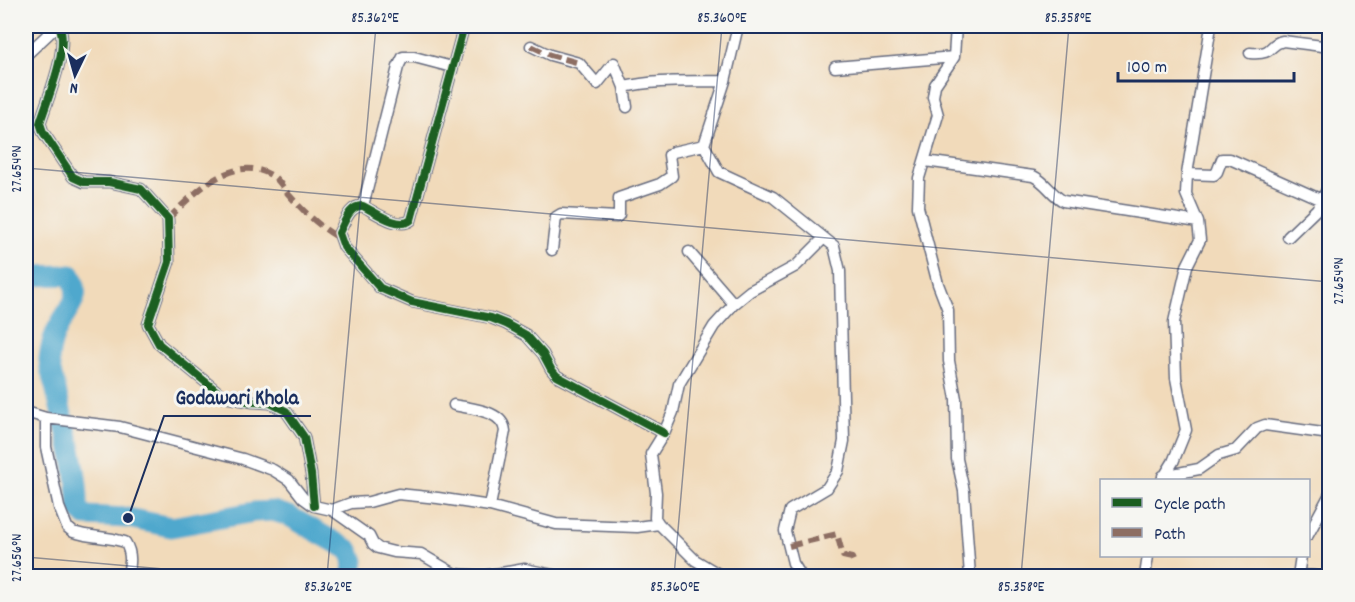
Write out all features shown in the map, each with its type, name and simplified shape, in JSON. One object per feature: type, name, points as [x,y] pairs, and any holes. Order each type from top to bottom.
[{"type":"street","points":[[464,26],[411,219],[407,223],[400,224],[363,206],[352,208],[339,233],[339,238],[344,247],[380,288],[412,302],[491,318],[507,324],[526,335],[543,354],[557,376],[664,433]]},
{"type":"street","points":[[738,26],[725,81],[704,145],[719,172],[773,197],[834,246],[840,271],[844,441],[838,471],[827,488],[790,510],[785,531],[793,563],[801,576]]},
{"type":"street","points":[[956,26],[954,57],[935,85],[933,97],[938,115],[919,177],[918,207],[938,284],[948,310],[949,361],[956,399],[957,459],[964,491],[970,576]]},
{"type":"street","points":[[1162,478],[1173,462],[1186,430],[1176,378],[1174,322],[1187,266],[1200,240],[1198,222],[1186,194],[1187,174],[1211,26]]},
{"type":"street","points":[[26,55],[61,27]]},
{"type":"street","points":[[61,27],[61,56],[40,123],[43,132],[73,177],[84,182],[109,182],[141,189],[168,219],[168,262],[148,324],[159,344],[224,397],[270,403],[286,411],[304,437],[314,506]]},
{"type":"street","points":[[1250,53],[1269,52],[1276,42],[1283,40],[1329,47]]},
{"type":"street","points":[[531,46],[579,63],[597,84],[614,63],[624,87],[627,107]]},
{"type":"street","points":[[363,206],[398,66],[403,57],[414,57],[452,67]]},
{"type":"street","points":[[836,67],[954,57]]},
{"type":"street","points":[[624,87],[645,82],[654,84],[675,81],[725,81]]},
{"type":"street","points":[[552,250],[556,217],[561,214],[617,218],[619,198],[660,184],[673,175],[669,155],[704,145]]},
{"type":"street","points":[[1187,174],[1214,175],[1218,172],[1222,159],[1230,159],[1322,200]]},
{"type":"street","points":[[925,160],[1034,176],[1041,180],[1054,196],[1063,201],[1198,222]]},
{"type":"street","points":[[1288,237],[1317,209],[1329,184]]},
{"type":"street","points":[[722,576],[695,560],[658,524],[655,518],[656,493],[651,454],[673,412],[679,384],[714,326],[734,304],[750,291],[796,266],[824,238]]},
{"type":"street","points":[[689,252],[734,304]]},
{"type":"street","points":[[454,405],[500,417],[504,424],[505,431],[490,506]]},
{"type":"street","points":[[26,412],[46,419],[120,428],[243,459],[273,470],[289,480],[303,498],[314,506],[332,510],[369,536],[378,548],[421,554],[455,574],[483,576],[525,569],[558,576]]},
{"type":"street","points":[[46,419],[46,447],[59,507],[67,527],[73,532],[125,542],[130,550],[127,576]]},
{"type":"street","points":[[1162,478],[1199,468],[1219,455],[1236,450],[1257,428],[1265,425],[1329,434]]},
{"type":"street","points":[[332,510],[351,503],[369,502],[398,494],[490,506],[556,524],[637,527],[658,524]]},
{"type":"street","points":[[1310,531],[1329,494]]},
{"type":"street","points":[[1145,576],[1148,557]]},
{"type":"street","points":[[1300,557],[1298,575],[1315,576]]},
{"type":"waterway","points":[[26,276],[71,275],[74,283],[74,301],[56,332],[49,359],[74,465],[78,508],[85,516],[128,518],[171,527],[254,512],[273,511],[289,516],[349,550],[354,561],[351,576]]},
{"type":"marked path","points":[[531,46],[550,55],[579,63]]},
{"type":"marked path","points":[[168,219],[189,198],[214,179],[242,169],[256,170],[274,177],[307,213],[339,238]]},
{"type":"marked path","points":[[789,546],[837,534],[843,556],[852,558],[855,566]]},
{"type":"marked path","points":[[505,576],[507,572]]},
{"type":"cycle path","points":[[59,26],[62,47],[40,123],[43,132],[73,177],[84,182],[109,182],[141,189],[168,219],[169,262],[148,324],[159,344],[224,397],[270,403],[286,411],[304,437],[314,506]]},
{"type":"cycle path","points":[[464,26],[411,220],[406,223],[394,222],[363,206],[358,206],[348,215],[339,233],[344,247],[380,288],[412,302],[491,318],[506,324],[526,335],[543,354],[557,376],[664,433]]},
{"type":"place","name":"Godawari Khola","points":[[128,518]]}]
